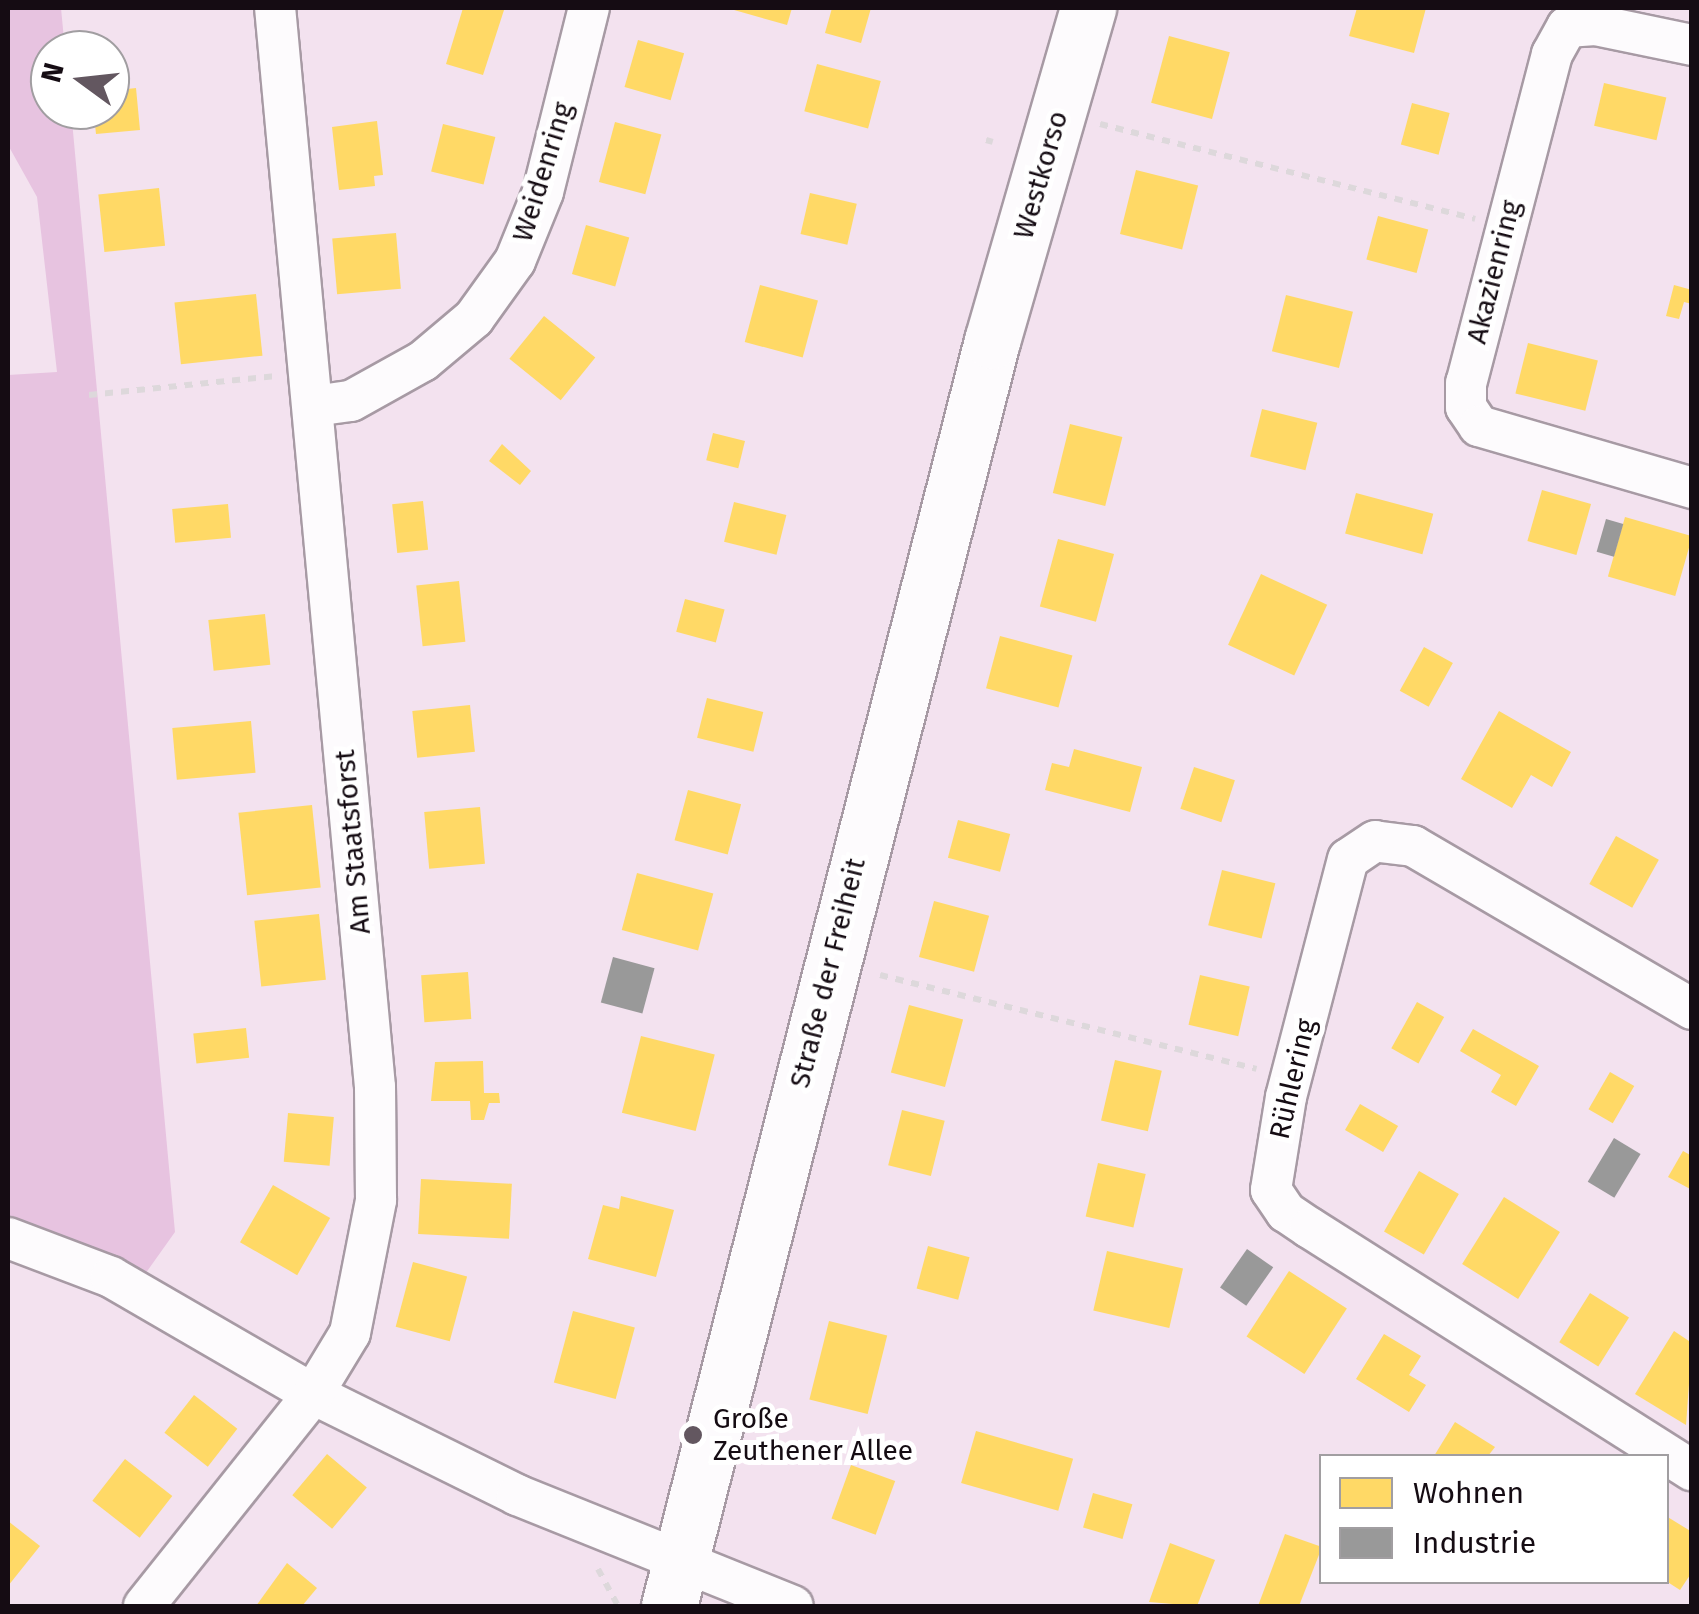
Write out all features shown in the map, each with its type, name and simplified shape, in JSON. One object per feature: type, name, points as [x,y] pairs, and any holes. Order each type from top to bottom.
[{"type":"street","name":"Am Staatsforst","points":[[144,1606],[313,1394],[350,1333],[376,1200],[375,1088],[275,8]]},
{"type":"street","name":"Weidenring","points":[[312,389],[368,394],[423,362],[474,318],[515,260],[543,192],[589,8]]},
{"type":"street","name":"Westkorso","points":[[992,341],[1088,8]]},
{"type":"street","name":"Akazienring","points":[[1692,45],[1595,24],[1568,27],[1552,54],[1466,384],[1466,407],[1479,426],[1692,488]]},
{"type":"street","name":"Straße der Freiheit","points":[[676,1584],[992,341]]},
{"type":"street","name":"Rühlering","points":[[1667,1454],[1286,1212],[1271,1190],[1291,1078],[1348,859],[1375,841],[1413,846],[1692,1010]]},
{"type":"street","points":[[8,1238],[111,1277],[313,1394],[517,1494],[676,1584],[793,1606]]},
{"type":"street","name":"Rühlering","points":[[1669,1455],[1692,1470]]},
{"type":"path","points":[[1095,122],[1505,227]]},
{"type":"path","points":[[88,395],[312,389]]},
{"type":"path","points":[[880,975],[1291,1078]]},
{"type":"shaded area","points":[[8,8],[61,8],[63,30],[30,30],[30,130],[73,130],[175,1232],[143,1277],[8,1222],[8,375],[57,372],[37,197],[8,145]]},
{"type":"building: Wohnen","points":[[463,8],[504,10],[483,75],[446,64]]},
{"type":"building: Wohnen","points":[[727,8],[792,8],[787,25]]},
{"type":"building: Wohnen","points":[[832,8],[871,8],[861,43],[825,33]]},
{"type":"building: Wohnen","points":[[1357,8],[1426,8],[1414,53],[1349,36]]},
{"type":"building: Wohnen","points":[[1169,36],[1230,52],[1212,119],[1151,103]]},
{"type":"building: Wohnen","points":[[638,40],[684,53],[671,100],[624,87]]},
{"type":"building: Wohnen","points":[[817,64],[881,81],[868,128],[804,111]]},
{"type":"building: Wohnen","points":[[1604,83],[1666,97],[1656,140],[1594,126]]},
{"type":"building: Wohnen","points":[[136,88],[140,130],[96,134],[96,130],[130,130],[130,89]]},
{"type":"building: Wohnen","points":[[1412,103],[1450,113],[1439,155],[1401,145]]},
{"type":"building: Wohnen","points":[[377,121],[383,175],[374,176],[375,186],[339,190],[332,127]]},
{"type":"building: Wohnen","points":[[615,122],[661,134],[645,194],[599,182]]},
{"type":"building: Wohnen","points":[[443,124],[495,137],[484,185],[431,172]]},
{"type":"building: Wohnen","points":[[1136,170],[1198,185],[1182,250],[1120,234]]},
{"type":"building: Wohnen","points":[[159,188],[165,246],[104,252],[98,194]]},
{"type":"building: Wohnen","points":[[810,193],[857,204],[847,245],[801,234]]},
{"type":"building: Wohnen","points":[[1378,216],[1428,229],[1417,273],[1366,259]]},
{"type":"building: Wohnen","points":[[586,225],[629,237],[615,286],[572,274]]},
{"type":"building: Wohnen","points":[[396,233],[401,289],[337,294],[332,239]]},
{"type":"building: Wohnen","points":[[760,285],[818,301],[803,358],[745,342]]},
{"type":"building: Wohnen","points":[[1674,285],[1692,290],[1692,304],[1684,302],[1679,319],[1666,316]]},
{"type":"building: Wohnen","points":[[256,294],[262,356],[181,364],[174,303]]},
{"type":"building: Wohnen","points":[[1286,295],[1353,312],[1339,368],[1272,351]]},
{"type":"building: Wohnen","points":[[544,316],[595,358],[561,400],[509,359]]},
{"type":"building: Wohnen","points":[[1528,343],[1598,360],[1585,411],[1515,393]]},
{"type":"building: Wohnen","points":[[1262,409],[1317,423],[1305,470],[1250,457]]},
{"type":"building: Wohnen","points":[[1070,424],[1122,437],[1105,506],[1053,493]]},
{"type":"building: Wohnen","points":[[713,433],[745,441],[738,468],[706,460]]},
{"type":"building: Wohnen","points":[[502,444],[531,471],[520,485],[489,461]]},
{"type":"building: Wohnen","points":[[1542,490],[1591,504],[1576,555],[1527,541]]},
{"type":"building: Wohnen","points":[[1356,493],[1433,514],[1422,554],[1345,534]]},
{"type":"building: Wohnen","points":[[423,501],[428,550],[397,553],[392,504]]},
{"type":"building: Wohnen","points":[[734,502],[786,515],[776,555],[724,542]]},
{"type":"building: Wohnen","points":[[228,504],[231,538],[175,543],[172,509]]},
{"type":"building: Wohnen","points":[[1625,517],[1692,536],[1675,596],[1608,577]]},
{"type":"building: Wohnen","points":[[1058,539],[1114,554],[1096,622],[1040,607]]},
{"type":"building: Wohnen","points":[[1261,574],[1327,605],[1294,676],[1228,645]]},
{"type":"building: Wohnen","points":[[459,581],[465,642],[423,646],[416,585]]},
{"type":"building: Wohnen","points":[[685,599],[725,610],[716,642],[676,632]]},
{"type":"building: Wohnen","points":[[265,614],[270,665],[214,671],[208,620]]},
{"type":"building: Wohnen","points":[[1000,636],[1072,655],[1058,708],[986,688]]},
{"type":"building: Wohnen","points":[[1424,647],[1453,663],[1429,707],[1400,691]]},
{"type":"building: Wohnen","points":[[707,698],[763,712],[753,752],[697,738]]},
{"type":"building: Wohnen","points":[[470,705],[475,752],[417,758],[412,711]]},
{"type":"building: Wohnen","points":[[1499,711],[1571,752],[1552,787],[1531,775],[1512,808],[1461,779]]},
{"type":"building: Wohnen","points":[[251,721],[256,773],[177,780],[172,728]]},
{"type":"building: Wohnen","points":[[1074,749],[1142,767],[1130,812],[1045,790],[1052,763],[1069,767]]},
{"type":"building: Wohnen","points":[[1194,767],[1235,780],[1221,822],[1180,809]]},
{"type":"building: Wohnen","points":[[688,790],[741,804],[728,854],[675,840]]},
{"type":"building: Wohnen","points":[[312,805],[321,888],[247,895],[238,813]]},
{"type":"building: Wohnen","points":[[480,807],[485,864],[429,869],[424,812]]},
{"type":"building: Wohnen","points":[[958,820],[1010,834],[1000,872],[948,858]]},
{"type":"building: Wohnen","points":[[1616,836],[1659,860],[1632,908],[1589,884]]},
{"type":"building: Wohnen","points":[[1222,870],[1275,883],[1262,939],[1208,925]]},
{"type":"building: Wohnen","points":[[637,873],[713,893],[698,950],[622,930]]},
{"type":"building: Wohnen","points":[[934,901],[989,916],[974,972],[919,957]]},
{"type":"building: Wohnen","points":[[319,914],[326,980],[261,986],[254,921]]},
{"type":"building: Wohnen","points":[[468,972],[471,1019],[424,1022],[421,975]]},
{"type":"building: Wohnen","points":[[1200,975],[1250,986],[1238,1036],[1189,1025]]},
{"type":"building: Wohnen","points":[[1417,1002],[1444,1017],[1418,1063],[1391,1048]]},
{"type":"building: Wohnen","points":[[909,1005],[963,1019],[945,1087],[891,1073]]},
{"type":"building: Wohnen","points":[[246,1028],[249,1058],[196,1063],[193,1034]]},
{"type":"building: Wohnen","points":[[1473,1029],[1539,1066],[1516,1106],[1491,1092],[1501,1075],[1460,1051]]},
{"type":"building: Wohnen","points":[[641,1036],[715,1054],[696,1131],[622,1113]]},
{"type":"building: Wohnen","points":[[1115,1060],[1162,1071],[1148,1131],[1101,1120]]},
{"type":"building: Wohnen","points":[[483,1061],[484,1093],[499,1093],[500,1103],[489,1103],[484,1120],[471,1120],[470,1101],[431,1101],[435,1062]]},
{"type":"building: Wohnen","points":[[1610,1072],[1634,1086],[1613,1123],[1588,1109]]},
{"type":"building: Wohnen","points":[[1360,1104],[1398,1126],[1383,1152],[1345,1130]]},
{"type":"building: Wohnen","points":[[902,1110],[945,1121],[931,1176],[888,1165]]},
{"type":"building: Wohnen","points":[[288,1113],[334,1117],[330,1166],[284,1162]]},
{"type":"building: Wohnen","points":[[1683,1151],[1692,1156],[1692,1190],[1668,1177]]},
{"type":"building: Wohnen","points":[[1098,1163],[1146,1174],[1133,1228],[1086,1217]]},
{"type":"building: Wohnen","points":[[1419,1171],[1459,1194],[1424,1255],[1384,1232]]},
{"type":"building: Wohnen","points":[[421,1179],[512,1184],[509,1239],[418,1234]]},
{"type":"building: Wohnen","points":[[273,1185],[330,1218],[297,1275],[240,1242]]},
{"type":"building: Wohnen","points":[[621,1196],[674,1210],[656,1277],[588,1259],[603,1205],[619,1209]]},
{"type":"building: Wohnen","points":[[1504,1197],[1560,1232],[1518,1299],[1462,1264]]},
{"type":"building: Wohnen","points":[[928,1246],[970,1257],[958,1300],[917,1289]]},
{"type":"building: Wohnen","points":[[1107,1251],[1183,1269],[1169,1328],[1093,1310]]},
{"type":"building: Wohnen","points":[[413,1262],[467,1276],[450,1341],[396,1327]]},
{"type":"building: Wohnen","points":[[1289,1271],[1347,1309],[1304,1374],[1247,1336]]},
{"type":"building: Wohnen","points":[[1590,1293],[1629,1317],[1598,1367],[1559,1342]]},
{"type":"building: Wohnen","points":[[573,1311],[635,1328],[616,1399],[554,1382]]},
{"type":"building: Wohnen","points":[[829,1321],[887,1336],[868,1414],[809,1400]]},
{"type":"building: Wohnen","points":[[1674,1331],[1692,1343],[1686,1425],[1635,1394]]},
{"type":"building: Wohnen","points":[[1384,1334],[1421,1356],[1409,1375],[1426,1385],[1409,1412],[1356,1379]]},
{"type":"building: Wohnen","points":[[194,1395],[237,1429],[208,1467],[164,1433]]},
{"type":"building: Wohnen","points":[[1455,1422],[1495,1447],[1490,1454],[1435,1454]]},
{"type":"building: Wohnen","points":[[976,1431],[1073,1459],[1058,1511],[961,1483]]},
{"type":"building: Wohnen","points":[[327,1454],[367,1487],[332,1529],[292,1495]]},
{"type":"building: Wohnen","points":[[125,1459],[172,1496],[140,1538],[92,1501]]},
{"type":"building: Wohnen","points":[[851,1465],[895,1481],[876,1535],[832,1519]]},
{"type":"building: Wohnen","points":[[1093,1493],[1132,1504],[1122,1539],[1083,1528]]},
{"type":"building: Wohnen","points":[[1669,1518],[1692,1532],[1692,1572],[1680,1590],[1669,1583]]},
{"type":"building: Wohnen","points":[[8,1521],[40,1546],[8,1586]]},
{"type":"building: Wohnen","points":[[1285,1534],[1319,1546],[1299,1606],[1258,1606]]},
{"type":"building: Wohnen","points":[[1170,1543],[1215,1560],[1197,1606],[1149,1602]]},
{"type":"building: Wohnen","points":[[287,1563],[317,1588],[302,1606],[256,1606]]},
{"type":"building: Industrie","points":[[1606,519],[1623,524],[1614,557],[1597,552]]},
{"type":"building: Industrie","points":[[613,957],[655,968],[642,1014],[601,1002]]},
{"type":"building: Industrie","points":[[1614,1138],[1641,1154],[1614,1198],[1588,1182]]},
{"type":"building: Industrie","points":[[1247,1249],[1273,1267],[1246,1306],[1220,1288]]},
{"type":"place","name":"Große Zeuthener Allee","points":[[693,1435]]}]
